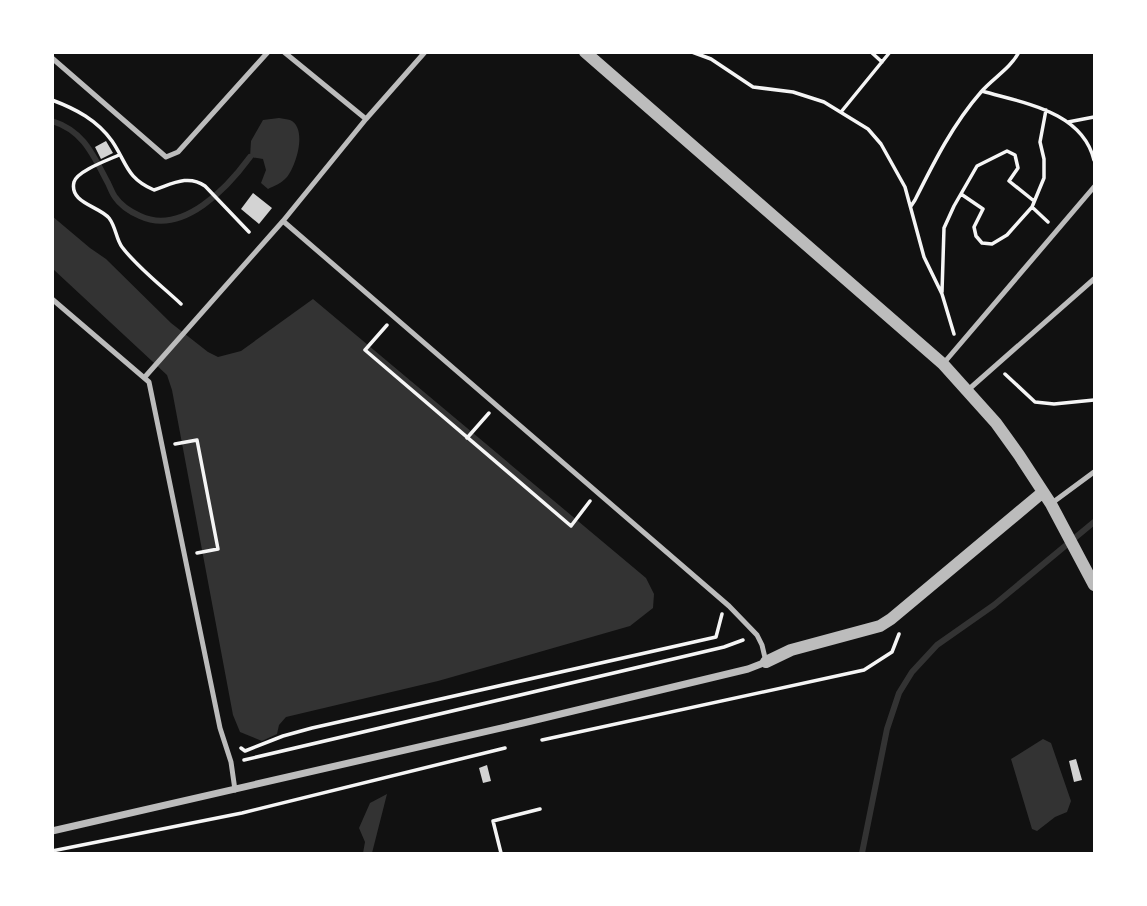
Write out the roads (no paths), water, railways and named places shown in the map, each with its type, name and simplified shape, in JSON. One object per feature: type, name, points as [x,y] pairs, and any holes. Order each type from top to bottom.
[{"type":"street","points":[[585,52],[943,363],[996,423],[1043,492],[1092,578]]},
{"type":"street","points":[[52,831],[748,669],[790,650],[880,626],[1043,492]]},
{"type":"lane","points":[[52,58],[166,157],[178,152],[268,52]]},
{"type":"lane","points":[[284,52],[366,120]]},
{"type":"lane","points":[[145,378],[283,221],[425,52]]},
{"type":"lane","points":[[943,363],[1094,187]]},
{"type":"lane","points":[[283,221],[729,606],[757,635],[766,662]]},
{"type":"lane","points":[[968,390],[1094,279]]},
{"type":"lane","points":[[52,299],[149,382],[235,790]]},
{"type":"lane","points":[[1053,509],[1094,472]]},
{"type":"waterway","points":[[52,121],[72,131],[86,145],[120,203],[137,214],[156,220],[188,214],[203,205],[230,182],[250,157]]},
{"type":"waterway","points":[[862,853],[887,729],[899,693],[912,672],[937,645],[994,605],[1094,522]]}]
